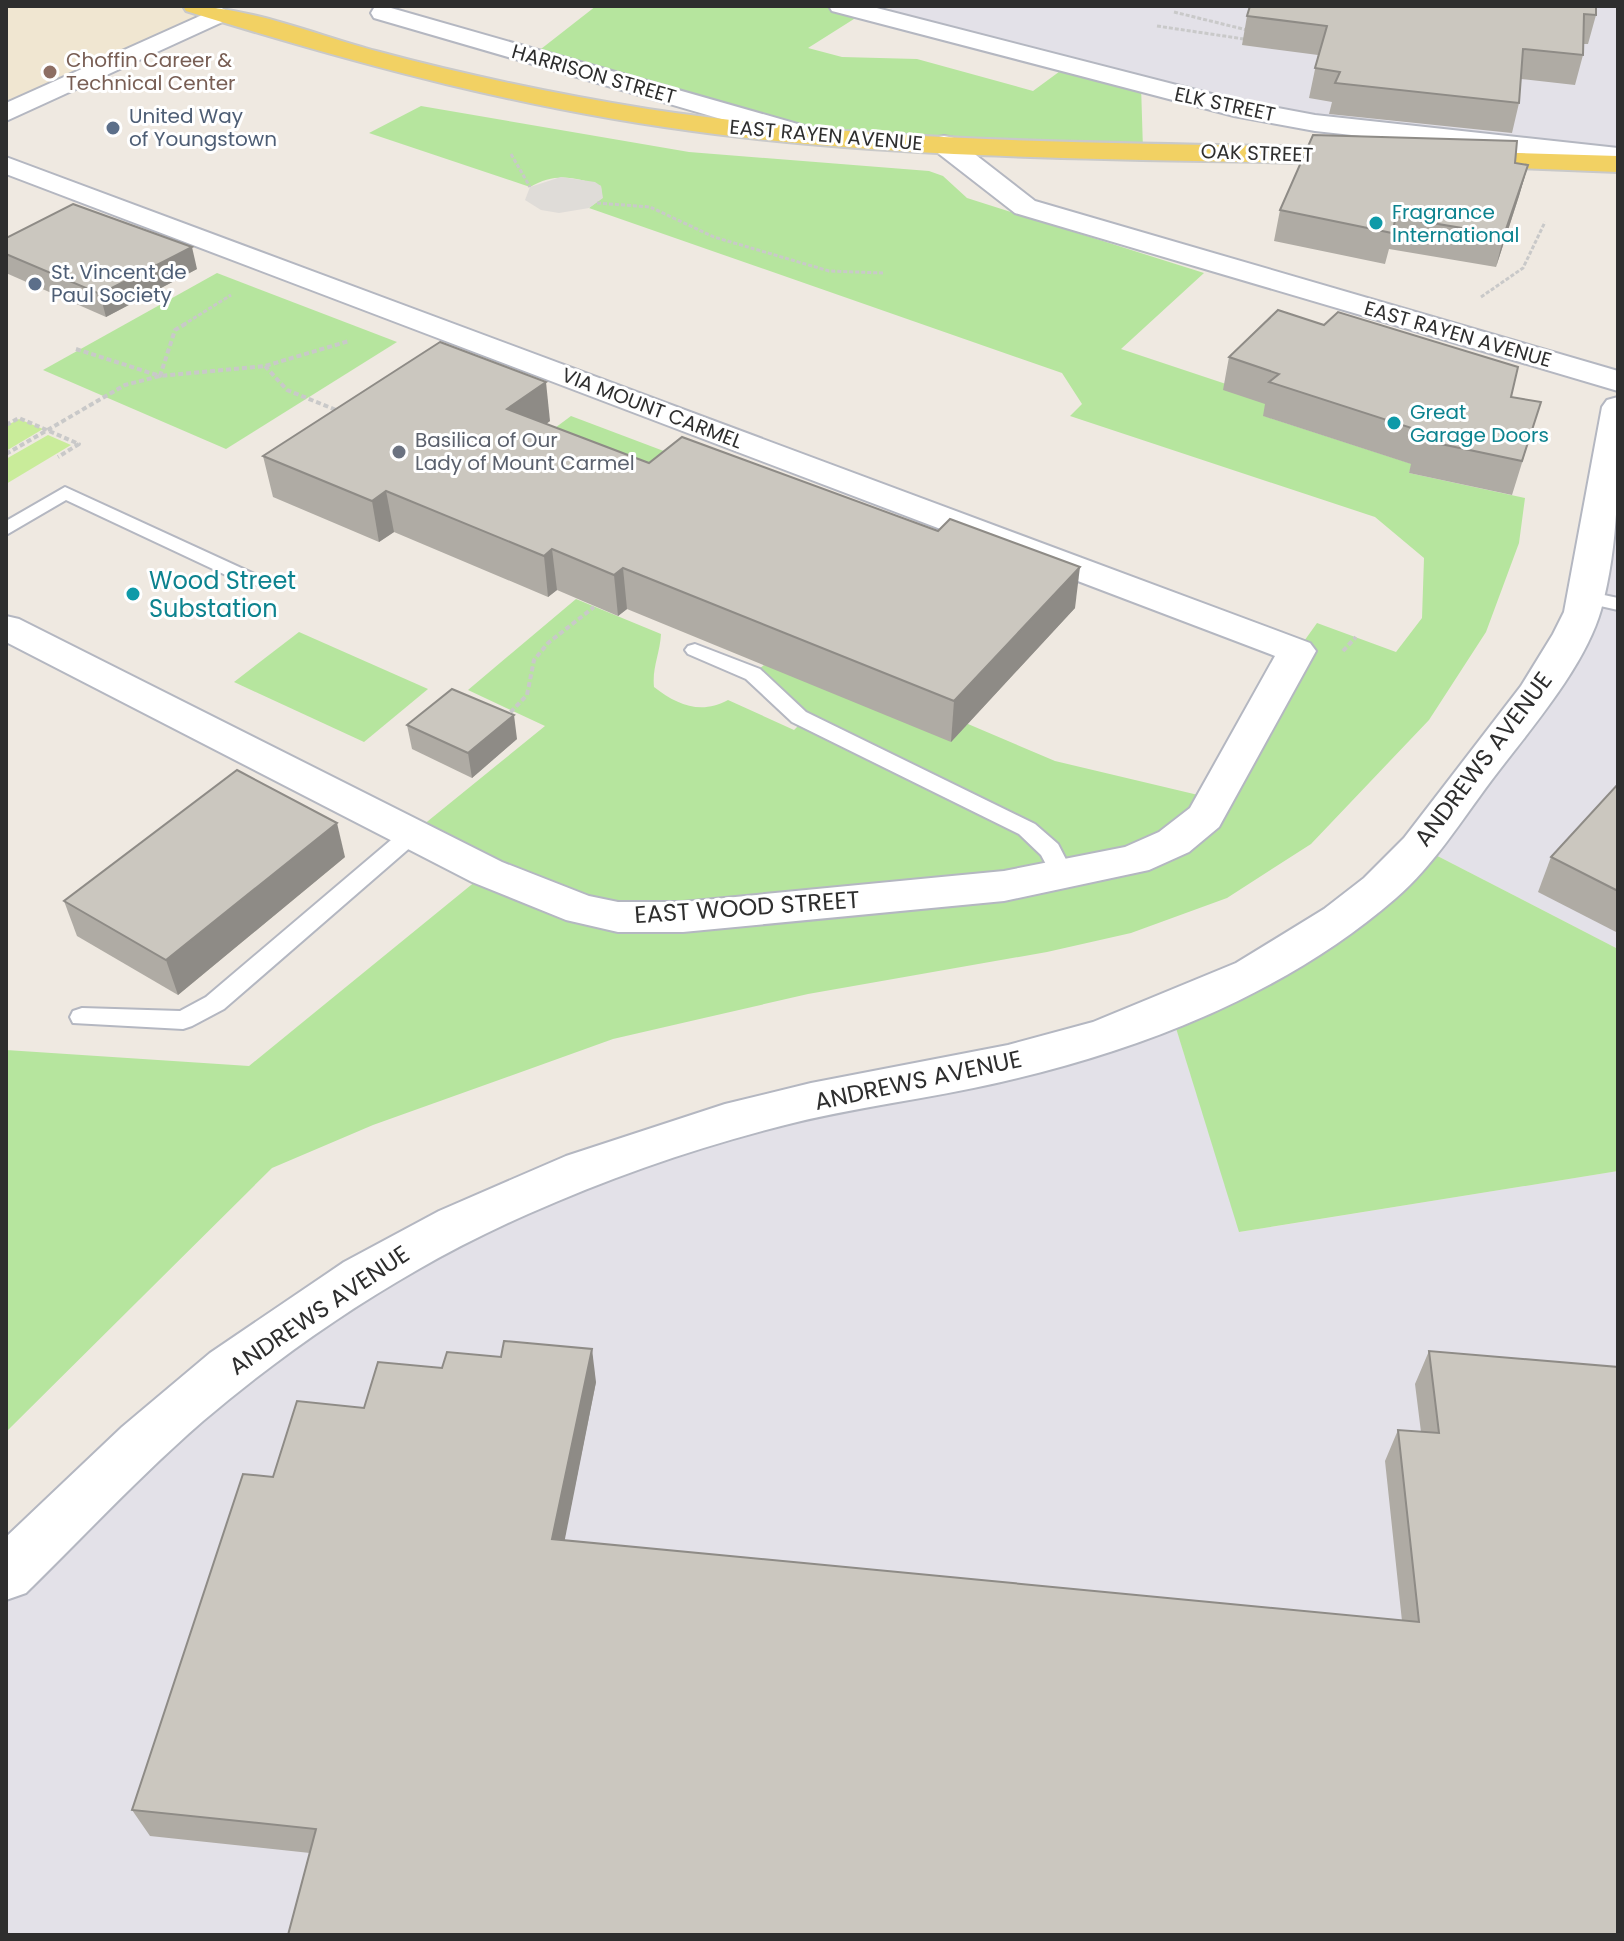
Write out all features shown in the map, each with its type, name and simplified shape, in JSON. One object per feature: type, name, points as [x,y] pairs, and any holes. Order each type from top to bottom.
[{"type":"main road","name":"EAST RAYEN AVENUE","points":[[195,6],[473,83],[697,123],[806,135],[944,144]]},
{"type":"main road","name":"OAK STREET","points":[[944,144],[1618,164]]},
{"type":"street","points":[[430,27],[460,6]]},
{"type":"street","name":"ELK STREET","points":[[841,6],[1234,108],[1315,123],[1618,156]]},
{"type":"street","name":"HARRISON STREET","points":[[383,13],[806,135]]},
{"type":"street","points":[[6,113],[220,14]]},
{"type":"street","name":"EAST RAYEN AVENUE","points":[[944,144],[1025,207],[1618,381]]},
{"type":"street","name":"VIA MOUNT CARMEL","points":[[6,165],[1297,651]]},
{"type":"street","name":"ANDREWS AVENUE","points":[[6,1574],[183,1406],[245,1356],[337,1292],[422,1242],[551,1182],[655,1143],[786,1107],[1008,1063],[1095,1039],[1171,1012],[1258,969],[1381,888],[1436,826],[1539,690],[1572,636],[1601,601],[1618,407]]},
{"type":"street","name":"EAST WOOD STREET","points":[[6,627],[487,872],[581,909],[618,917],[683,917],[1004,886],[1134,860],[1174,842],[1205,817],[1297,651]]},
{"type":"lane","points":[[6,529],[65,493],[254,581]]},
{"type":"lane","points":[[695,650],[753,674],[799,717],[1027,829],[1050,850],[1063,875]]},
{"type":"lane","points":[[82,1017],[183,1020],[215,1003],[412,834]]},
{"type":"path","points":[[1174,12],[1247,30]]},
{"type":"path","points":[[1157,26],[1244,39]]},
{"type":"path","points":[[511,154],[530,187]]},
{"type":"path","points":[[597,203],[650,207],[714,237],[829,271],[883,273]]},
{"type":"path","points":[[1441,329],[1457,309],[1521,272],[1535,255],[1545,222]]},
{"type":"path","points":[[160,376],[175,330],[276,266]]},
{"type":"path","points":[[6,454],[125,385],[160,376],[265,366],[366,336],[409,317]]},
{"type":"path","points":[[76,349],[160,376]]},
{"type":"path","points":[[265,366],[287,390],[352,416]]},
{"type":"path","points":[[6,425],[19,418],[79,444],[55,459]]},
{"type":"path","points":[[501,721],[527,695],[534,660],[548,643],[594,607]]},
{"type":"shaded area","name":"Choffin Career & Technical Center","points":[[6,6],[195,6],[220,14],[6,113]]},
{"type":"shaded area","points":[[894,6],[1618,6],[1618,156],[1315,123],[879,16]]},
{"type":"shaded area","points":[[561,177],[595,182],[601,186],[603,198],[589,208],[559,213],[541,210],[525,200],[530,187]]},
{"type":"shaded area","points":[[1618,407],[1618,949],[1418,846],[1572,636]]},
{"type":"shaded area","points":[[1171,1012],[1240,1232],[1618,1171],[1618,1935],[6,1935],[6,1574],[183,1406],[551,1182]]},
{"type":"green space","points":[[596,6],[841,6],[865,12],[808,48],[842,57],[917,59],[1033,91],[1067,66],[1141,85],[1143,150],[838,138],[532,56]]},
{"type":"green space","points":[[421,106],[689,152],[929,171],[943,176],[967,198],[1204,273],[1121,349],[1229,385],[1273,407],[1264,416],[1412,464],[1409,473],[1525,498],[1519,543],[1486,632],[1429,720],[1311,844],[1227,898],[1131,933],[1047,952],[808,994],[613,1039],[373,1125],[272,1168],[6,1432],[6,1050],[249,1066],[487,872],[412,834],[545,726],[468,690],[576,599],[661,634],[654,687],[680,703],[708,707],[728,700],[794,730],[804,720],[753,674],[764,665],[968,724],[1055,761],[1215,799],[1297,651],[1317,623],[1396,652],[1422,618],[1424,558],[1375,517],[1070,416],[1082,404],[1062,373],[589,208],[602,198],[601,186],[583,180],[557,178],[530,187],[369,133]]},
{"type":"green space","points":[[217,273],[397,342],[226,449],[43,370]]},
{"type":"green space","points":[[571,416],[669,453],[615,496],[516,457]]},
{"type":"green space","points":[[19,419],[43,429],[6,451],[6,426]]},
{"type":"green space","points":[[48,435],[71,445],[6,484],[6,459]]},
{"type":"green space","points":[[299,632],[428,689],[364,742],[234,682]]},
{"type":"green space","points":[[1418,846],[1618,949],[1618,1171],[1239,1232],[1171,1012]]},
{"type":"building","points":[[1250,6],[1596,6],[1596,15],[1584,14],[1583,55],[1523,49],[1519,103],[1335,83],[1340,72],[1315,68],[1327,26],[1247,16]]},
{"type":"building","points":[[1313,135],[1517,141],[1515,163],[1528,165],[1504,235],[1396,217],[1392,233],[1280,210]]},
{"type":"building","points":[[73,204],[192,247],[100,294],[6,254],[6,238]]},
{"type":"building","points":[[1278,310],[1324,325],[1338,312],[1518,367],[1511,397],[1541,402],[1522,461],[1417,439],[1421,431],[1269,382],[1279,374],[1229,357]]},
{"type":"building","points":[[440,342],[546,382],[507,409],[649,463],[682,437],[938,531],[950,519],[1080,567],[954,701],[623,568],[614,575],[552,549],[544,556],[386,491],[372,501],[263,456]]},
{"type":"building","points":[[452,689],[514,715],[468,753],[407,725]]},
{"type":"building","points":[[237,770],[337,823],[166,960],[64,901]]},
{"type":"building","points":[[1618,784],[1618,891],[1551,857]]},
{"type":"building","points":[[504,1341],[592,1349],[552,1539],[1419,1622],[1398,1430],[1439,1433],[1429,1351],[1618,1367],[1618,1935],[288,1935],[316,1829],[132,1810],[243,1474],[273,1477],[297,1401],[364,1408],[378,1362],[442,1368],[447,1352],[501,1357]]},
{"type":"place","name":"Choffin Career & Technical Center","points":[[50,72]]},
{"type":"place","name":"United Way of Youngstown","points":[[113,128]]},
{"type":"place","name":"Fragrance International","points":[[1376,223]]},
{"type":"place","name":"St. Vincent de Paul Society","points":[[35,284]]},
{"type":"place","name":"Great Garage Doors","points":[[1394,423]]},
{"type":"place","name":"Basilica of Our Lady of Mount Carmel","points":[[399,452]]},
{"type":"place","name":"Wood Street Substation","points":[[133,594]]}]
